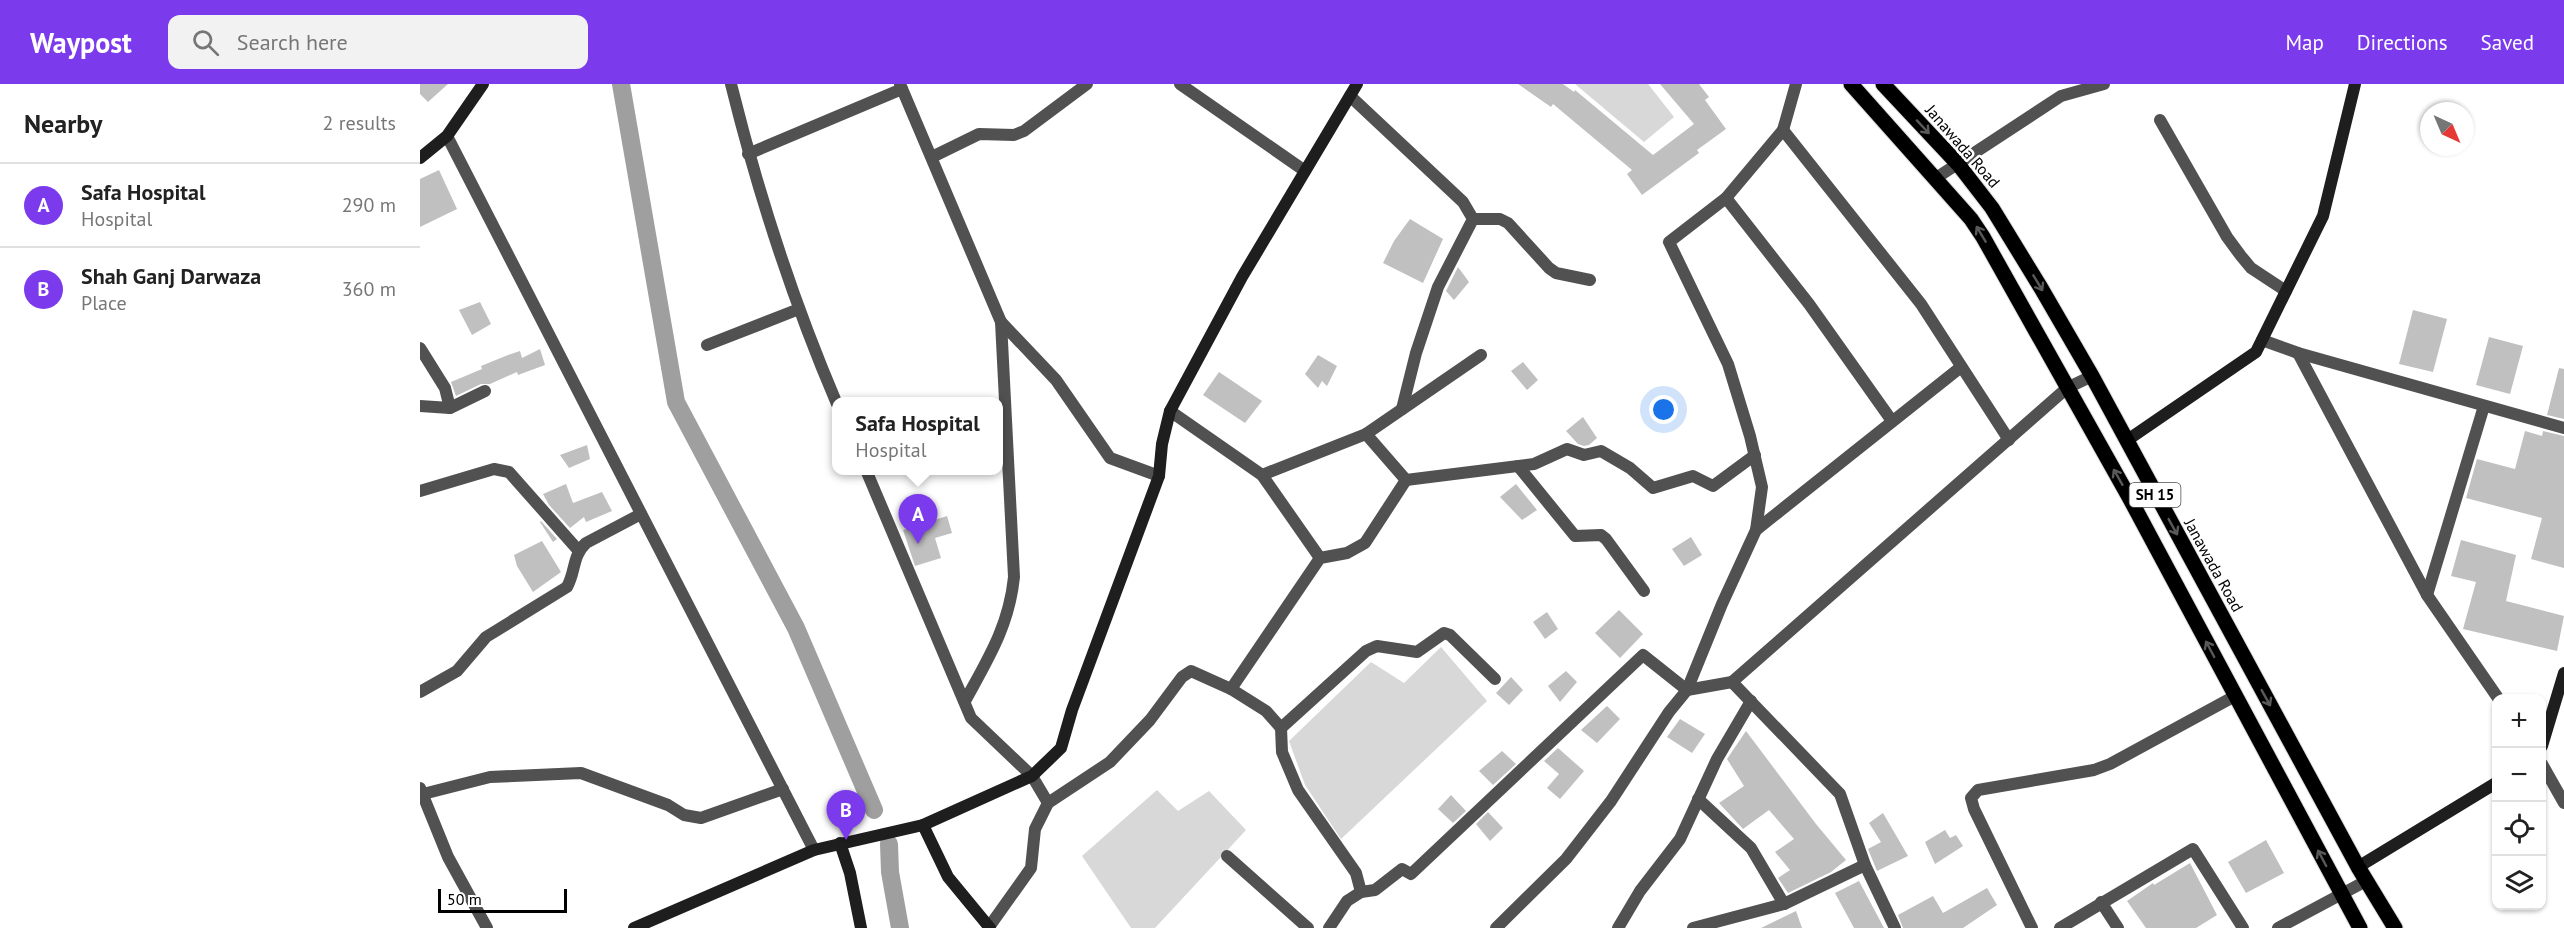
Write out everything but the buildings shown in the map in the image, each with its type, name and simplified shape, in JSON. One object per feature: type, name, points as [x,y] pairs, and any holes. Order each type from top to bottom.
[{"type":"main road","name":"SH 15","points":[[1851,84],[1936,178],[1971,219],[1983,237],[2129,497],[2360,928]]},
{"type":"main road","name":"Janawada Road","points":[[1882,84],[1958,164],[1992,208],[2092,376],[2362,874],[2395,928]]},
{"type":"street","points":[[420,158],[447,136],[483,84]]},
{"type":"street","points":[[731,84],[748,154],[809,340],[834,397]]},
{"type":"street","points":[[932,157],[979,134],[1014,135],[1023,131],[1087,84]]},
{"type":"street","points":[[1180,84],[1305,171]]},
{"type":"street","points":[[634,928],[814,850],[923,825],[1032,776],[1061,748],[1076,699],[1159,476],[1162,444],[1170,411],[1242,277],[1357,84]]},
{"type":"street","points":[[1496,928],[1566,859],[1611,801],[1669,712],[1687,690],[1722,604],[1756,530],[1762,487],[1728,364],[1669,242],[1726,198],[1783,130],[1796,84]]},
{"type":"street","points":[[1936,178],[2061,90],[2104,84]]},
{"type":"street","points":[[2126,441],[2256,352],[2323,216],[2355,84]]},
{"type":"street","points":[[748,154],[901,86],[1001,322],[1014,577],[1012,601],[1004,627],[965,702]]},
{"type":"street","points":[[1350,96],[1463,202],[1473,219]]},
{"type":"street","points":[[2160,120],[2227,237],[2241,256],[2251,268],[2286,291]]},
{"type":"street","points":[[1783,130],[1915,296],[2010,440]]},
{"type":"street","points":[[447,136],[814,850]]},
{"type":"street","points":[[1726,198],[1809,304],[1892,421]]},
{"type":"street","points":[[1473,219],[1500,219],[1508,223],[1556,273],[1590,280]]},
{"type":"street","points":[[1402,409],[1416,353],[1438,287],[1473,219]]},
{"type":"street","points":[[707,345],[799,309]]},
{"type":"street","points":[[1001,322],[1056,380],[1110,458],[1159,476]]},
{"type":"street","points":[[2262,340],[2298,353],[2564,428]]},
{"type":"street","points":[[420,348],[445,388],[450,408]]},
{"type":"street","points":[[2298,353],[2427,595],[2495,694]]},
{"type":"street","points":[[1262,475],[1366,434],[1481,355]]},
{"type":"street","points":[[1756,530],[1962,367]]},
{"type":"street","points":[[1329,928],[1347,902],[1361,892],[1375,890],[1402,868],[1411,874],[1643,655],[1687,690],[1732,682],[2067,388],[2092,376]]},
{"type":"street","points":[[420,406],[450,408],[485,391]]},
{"type":"street","points":[[2427,595],[2484,406]]},
{"type":"street","points":[[1170,411],[1262,475],[1320,558]]},
{"type":"street","points":[[1366,434],[1406,480]]},
{"type":"street","points":[[1232,689],[1320,558],[1347,553],[1365,543],[1406,480],[1534,464],[1567,449],[1584,455],[1601,451],[1630,468],[1653,488],[1693,476],[1713,486],[1755,455]]},
{"type":"street","points":[[1518,466],[1575,536],[1601,535],[1606,539],[1644,591]]},
{"type":"street","points":[[420,491],[494,469],[509,472],[578,550]]},
{"type":"street","points":[[868,475],[971,718],[1032,776],[1048,802]]},
{"type":"street","points":[[420,692],[463,666],[486,637],[567,587],[578,550],[586,543],[641,514]]},
{"type":"street","points":[[1281,728],[1366,651],[1377,646],[1417,652],[1444,633],[1450,635],[1495,679]]},
{"type":"street","points":[[923,825],[948,876],[989,928],[1031,868],[1035,829],[1048,802],[1110,762],[1150,720],[1182,677],[1191,670],[1232,689],[1266,711],[1281,728],[1282,752],[1299,789],[1356,873],[1361,892]]},
{"type":"street","points":[[2546,730],[2564,673]]},
{"type":"street","points":[[1732,682],[1840,794],[1865,865],[1895,928]]},
{"type":"street","points":[[2032,928],[1971,798],[1978,790],[2094,770],[2110,764],[2235,696]]},
{"type":"street","points":[[1618,928],[1640,891],[1680,839],[1717,759],[1750,701]]},
{"type":"street","points":[[2546,772],[2564,803]]},
{"type":"street","points":[[487,928],[448,857],[421,791],[490,777],[581,773],[668,805],[684,814],[701,818],[783,789]]},
{"type":"street","points":[[2278,928],[2341,894],[2362,874],[2492,786]]},
{"type":"street","points":[[1698,799],[1751,848],[1784,904]]},
{"type":"street","points":[[840,843],[850,873],[861,928]]},
{"type":"street","points":[[2060,928],[2193,849],[2243,928]]},
{"type":"street","points":[[1227,856],[1308,928]]},
{"type":"street","points":[[1693,928],[1784,904],[1865,865]]},
{"type":"street","points":[[2101,902],[2118,928]]},
{"type":"shaded area","points":[[1575,84],[1648,84],[1674,117],[1644,142]]},
{"type":"shaded area","points":[[1441,647],[1487,701],[1341,839],[1305,785],[1289,741],[1371,662],[1404,683]]},
{"type":"shaded area","points":[[1157,790],[1178,811],[1209,791],[1246,830],[1155,928],[1131,928],[1082,856]]},
{"type":"waterway","points":[[621,84],[676,402],[796,628],[874,810]]},
{"type":"waterway","points":[[889,844],[890,872],[900,928]]},
{"type":"place","name":"Safa Hospital","points":[[918,544]]},
{"type":"place","name":"Shah Ganj Darwaza","points":[[846,840]]}]
